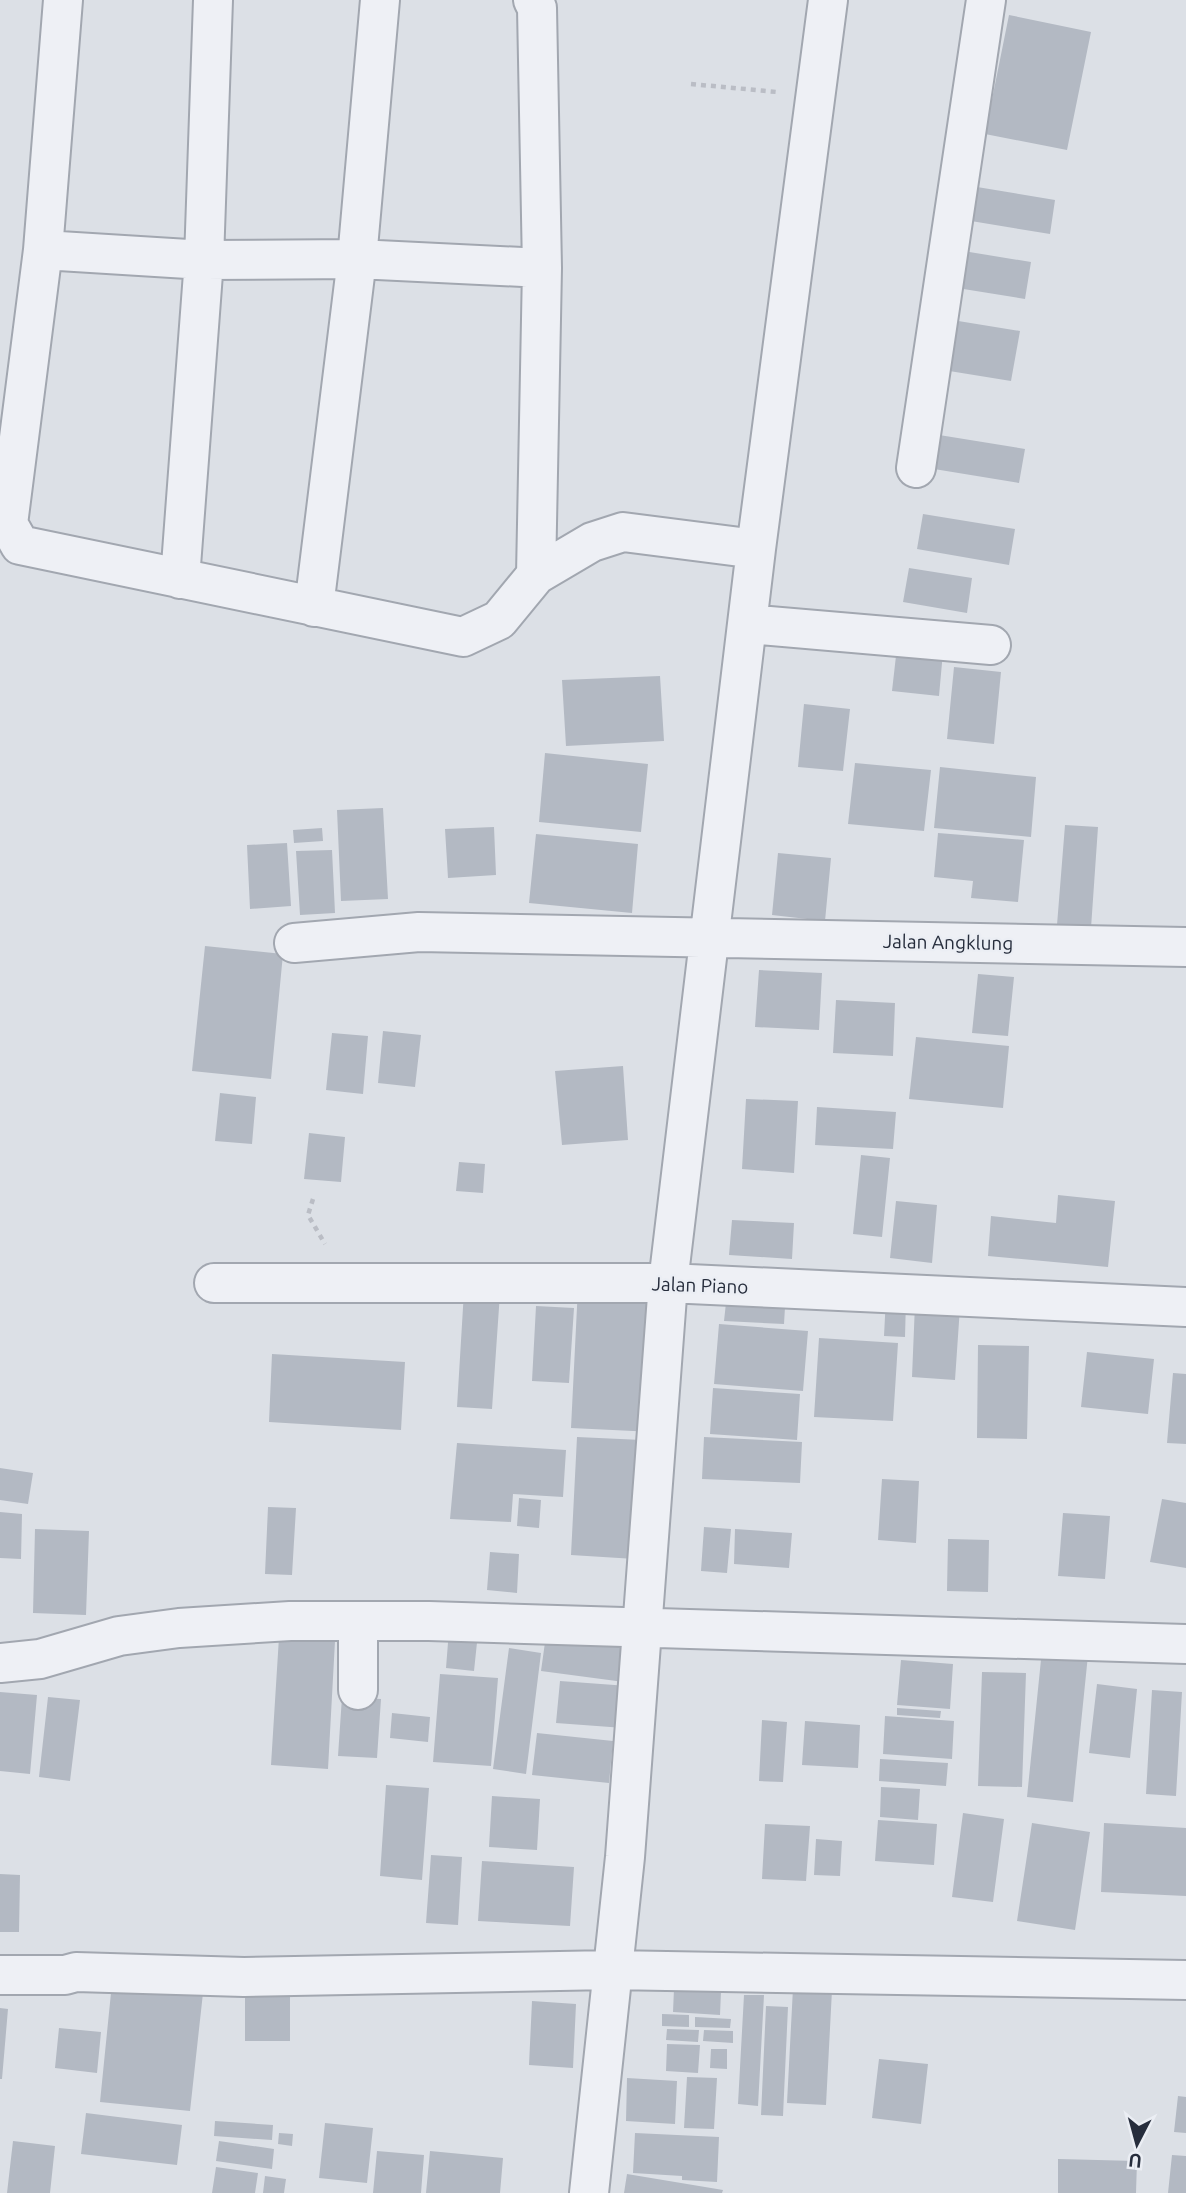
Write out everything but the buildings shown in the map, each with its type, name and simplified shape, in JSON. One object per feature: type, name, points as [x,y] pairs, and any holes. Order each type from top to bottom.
[{"type":"street","points":[[63,0],[43,250],[8,524],[20,545],[463,637],[499,620],[536,575],[592,542],[624,532],[756,549]]},
{"type":"street","points":[[180,579],[204,260],[213,0]]},
{"type":"street","points":[[314,607],[357,260],[380,0]]},
{"type":"street","points":[[533,0],[537,8],[542,268],[536,575]]},
{"type":"street","points":[[589,2193],[625,1857],[668,1283],[756,549],[828,0]]},
{"type":"street","points":[[916,468],[986,0]]},
{"type":"street","points":[[43,250],[204,260],[357,260],[542,268]]},
{"type":"street","points":[[747,624],[990,645]]},
{"type":"street","name":"Jalan Angklung","points":[[294,943],[419,932],[1186,947]]},
{"type":"street","name":"Jalan Piano","points":[[214,1283],[668,1283],[1186,1307]]},
{"type":"street","points":[[0,1663],[40,1659],[101,1640],[179,1628],[277,1622],[429,1621],[1186,1644]]},
{"type":"street","points":[[358,1623],[358,1690]]},
{"type":"street","points":[[0,1975],[65,1975],[76,1972],[244,1977],[611,1970],[1186,1980]]},
{"type":"path","points":[[691,84],[816,95]]}]
